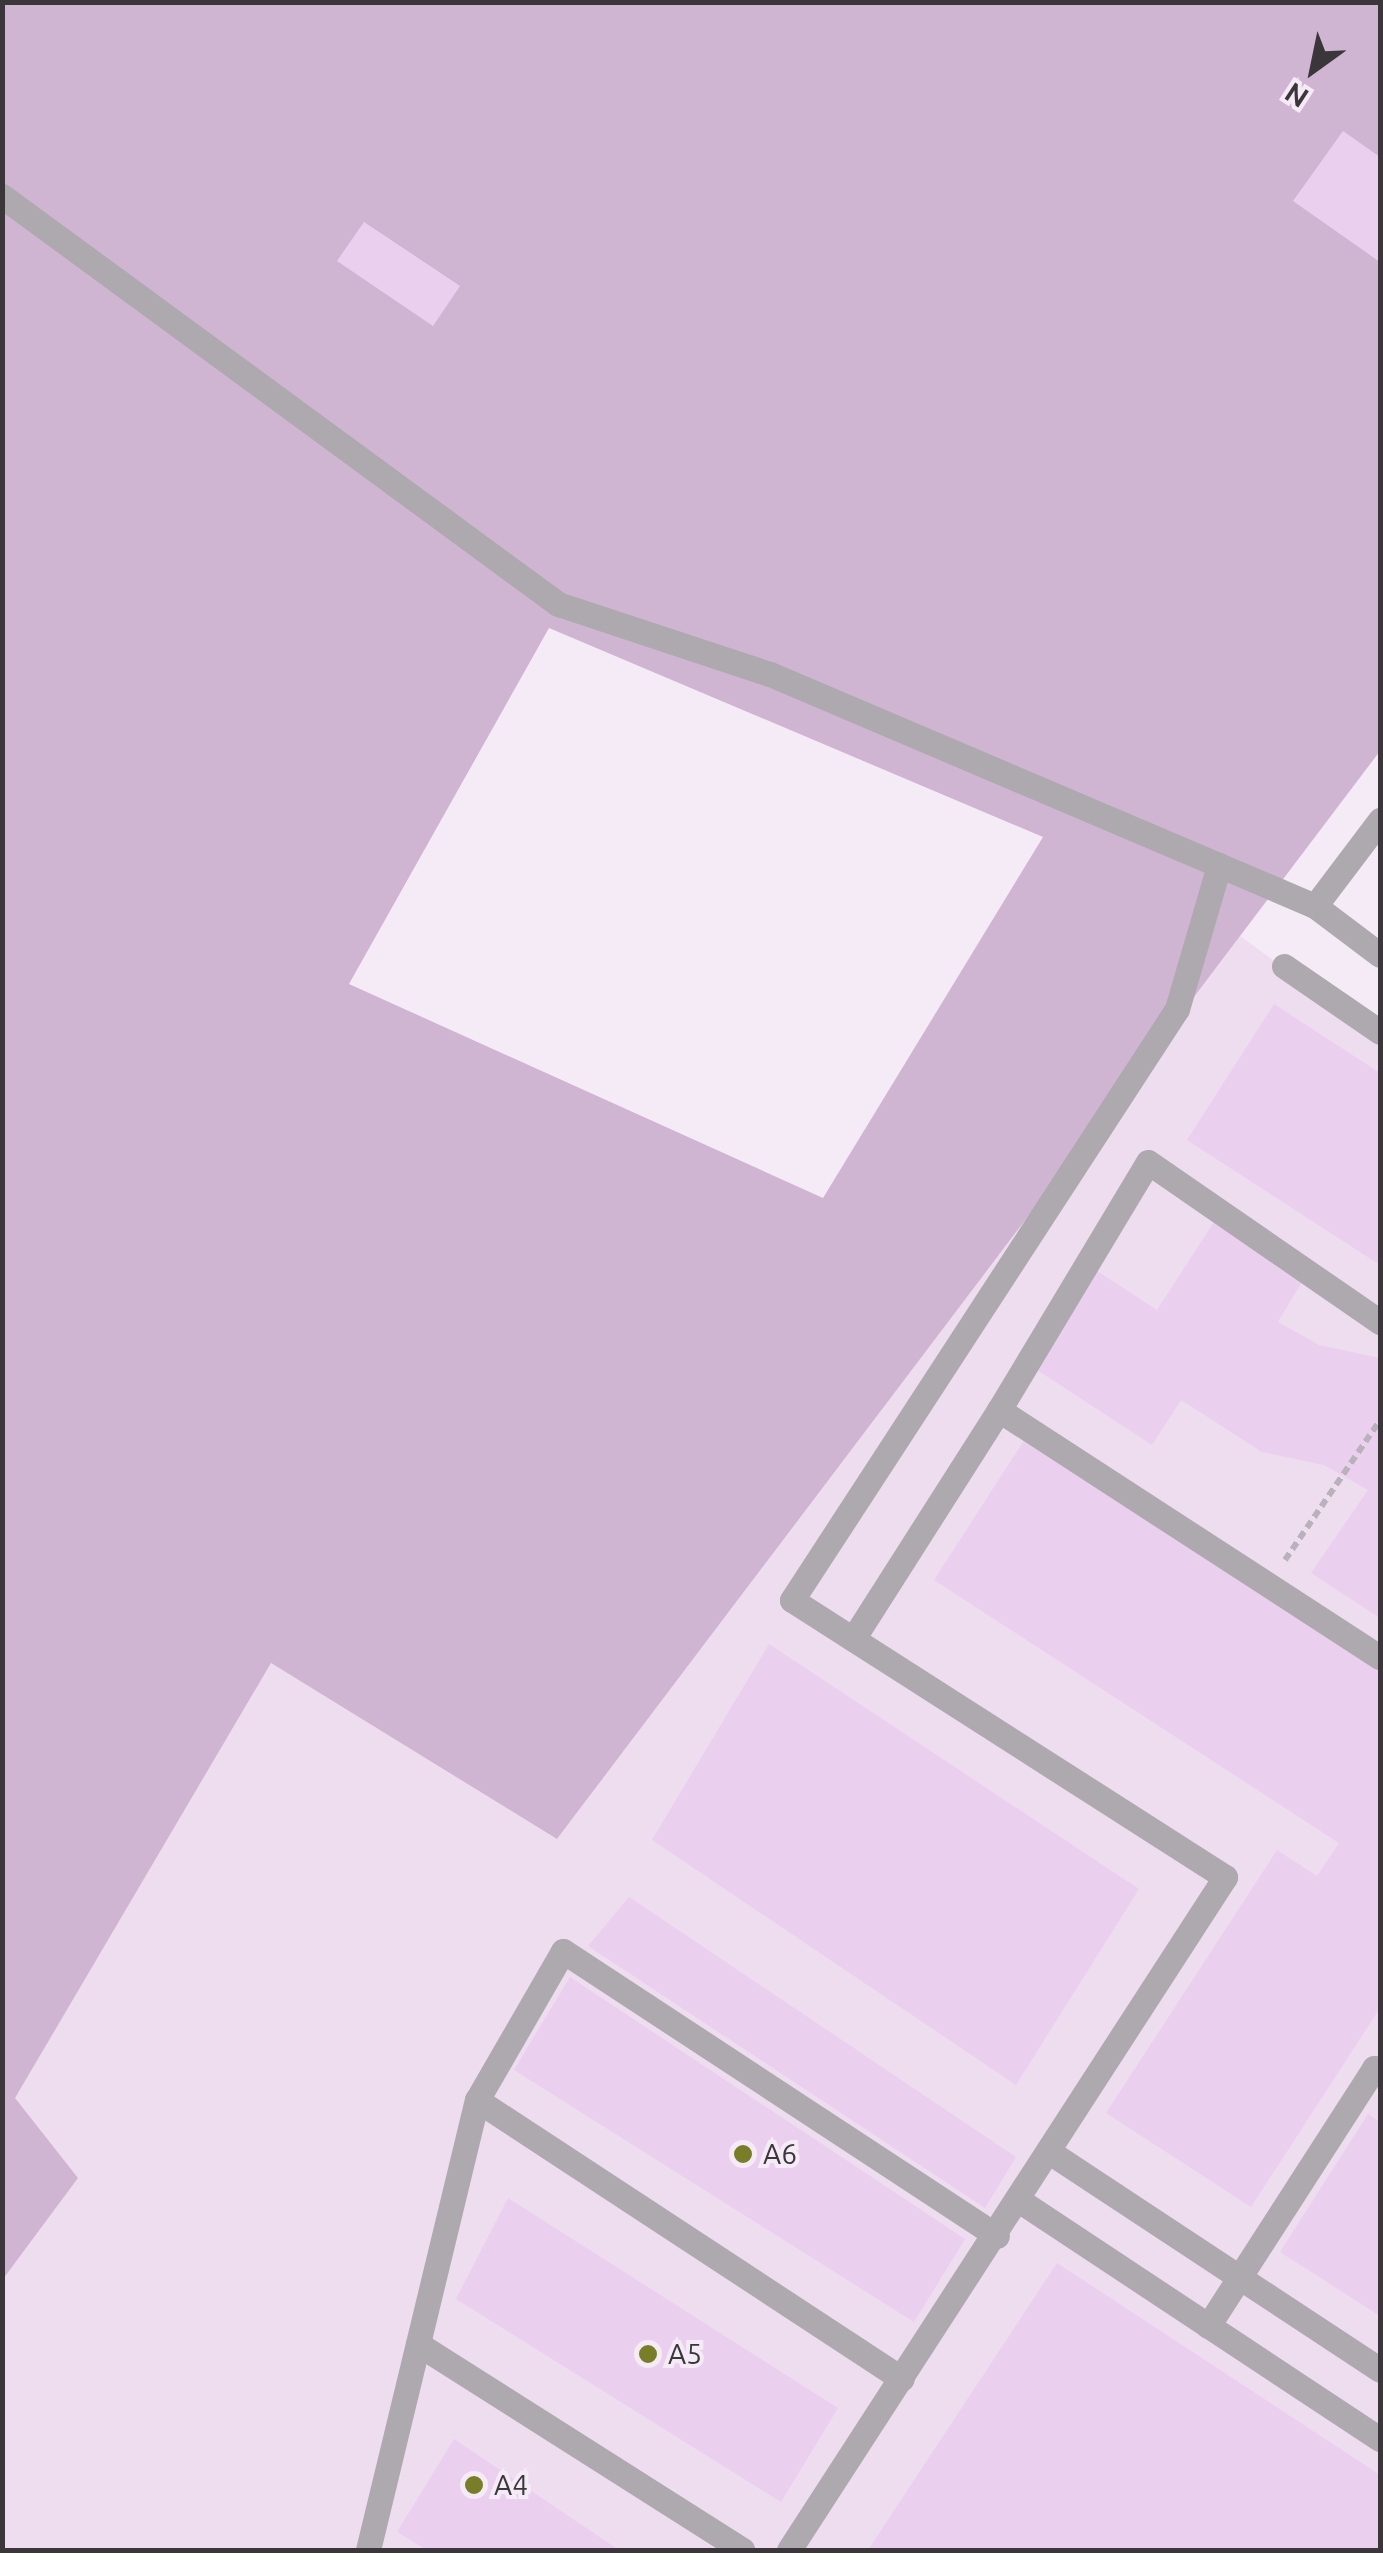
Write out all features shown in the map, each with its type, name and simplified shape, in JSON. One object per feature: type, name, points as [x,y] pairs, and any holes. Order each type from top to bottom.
[{"type":"street","points":[[2,196],[558,604],[770,674],[1219,865],[1315,906],[1380,954]]},
{"type":"street","points":[[1315,906],[1380,820]]},
{"type":"street","points":[[789,2550],[1020,2202],[1225,1877],[792,1600],[1176,1010],[1219,865]]},
{"type":"street","points":[[1284,966],[1380,1032]]},
{"type":"street","points":[[853,1639],[1148,1162],[1380,1322]]},
{"type":"street","points":[[998,1410],[1380,1657]]},
{"type":"street","points":[[368,2550],[477,2100],[562,1951],[997,2236]]},
{"type":"street","points":[[1208,2326],[1378,2066]]},
{"type":"street","points":[[477,2100],[902,2379]]},
{"type":"street","points":[[1050,2152],[1380,2370]]},
{"type":"street","points":[[1020,2202],[1380,2439]]},
{"type":"street","points":[[418,2344],[742,2550]]},
{"type":"path","points":[[1268,1584],[1380,1420]]},
{"type":"shaded area","points":[[3,3],[1380,3],[1380,751],[557,1839],[271,1663],[15,2098],[78,2178],[3,2279]],"holes":[[[549,628],[1043,837],[823,1198],[349,984]]]},
{"type":"shaded area","points":[[1240,936],[1380,1038],[1380,2550],[3,2550],[2,2279],[78,2178],[14,2099],[271,1663],[558,1838]]},
{"type":"building","points":[[1343,131],[1380,157],[1380,262],[1293,201]]},
{"type":"building","points":[[364,222],[460,286],[433,326],[337,261]]},
{"type":"building","points":[[1274,1004],[1380,1073],[1380,1265],[1187,1140]]},
{"type":"building","points":[[1214,1222],[1303,1280],[1278,1322],[1319,1345],[1380,1358],[1380,1618],[1311,1573],[1368,1490],[1324,1465],[1262,1452],[1181,1400],[1152,1445],[1034,1368],[1097,1271],[1157,1310]]},
{"type":"building","points":[[1025,1439],[1380,1670],[1380,2008],[1251,2207],[1106,2113],[1277,1850],[1317,1876],[1339,1843],[934,1580]]},
{"type":"building","points":[[769,1644],[1139,1889],[1016,2085],[652,1840]]},
{"type":"building","points":[[629,1897],[1016,2157],[985,2208],[588,1946]]},
{"type":"building","name":"A6","points":[[570,1977],[965,2239],[914,2322],[514,2070]]},
{"type":"building","points":[[1368,2114],[1380,2122],[1380,2316],[1280,2252]]},
{"type":"building","name":"A5","points":[[508,2198],[838,2408],[781,2502],[456,2299]]},
{"type":"building","points":[[1057,2263],[1380,2475],[1380,2550],[868,2550]]},
{"type":"building","name":"A4","points":[[454,2439],[619,2550],[427,2550],[397,2532]]},
{"type":"place","name":"A6","points":[[743,2154]]},
{"type":"place","name":"A5","points":[[648,2354]]},
{"type":"place","name":"A4","points":[[474,2485]]}]
